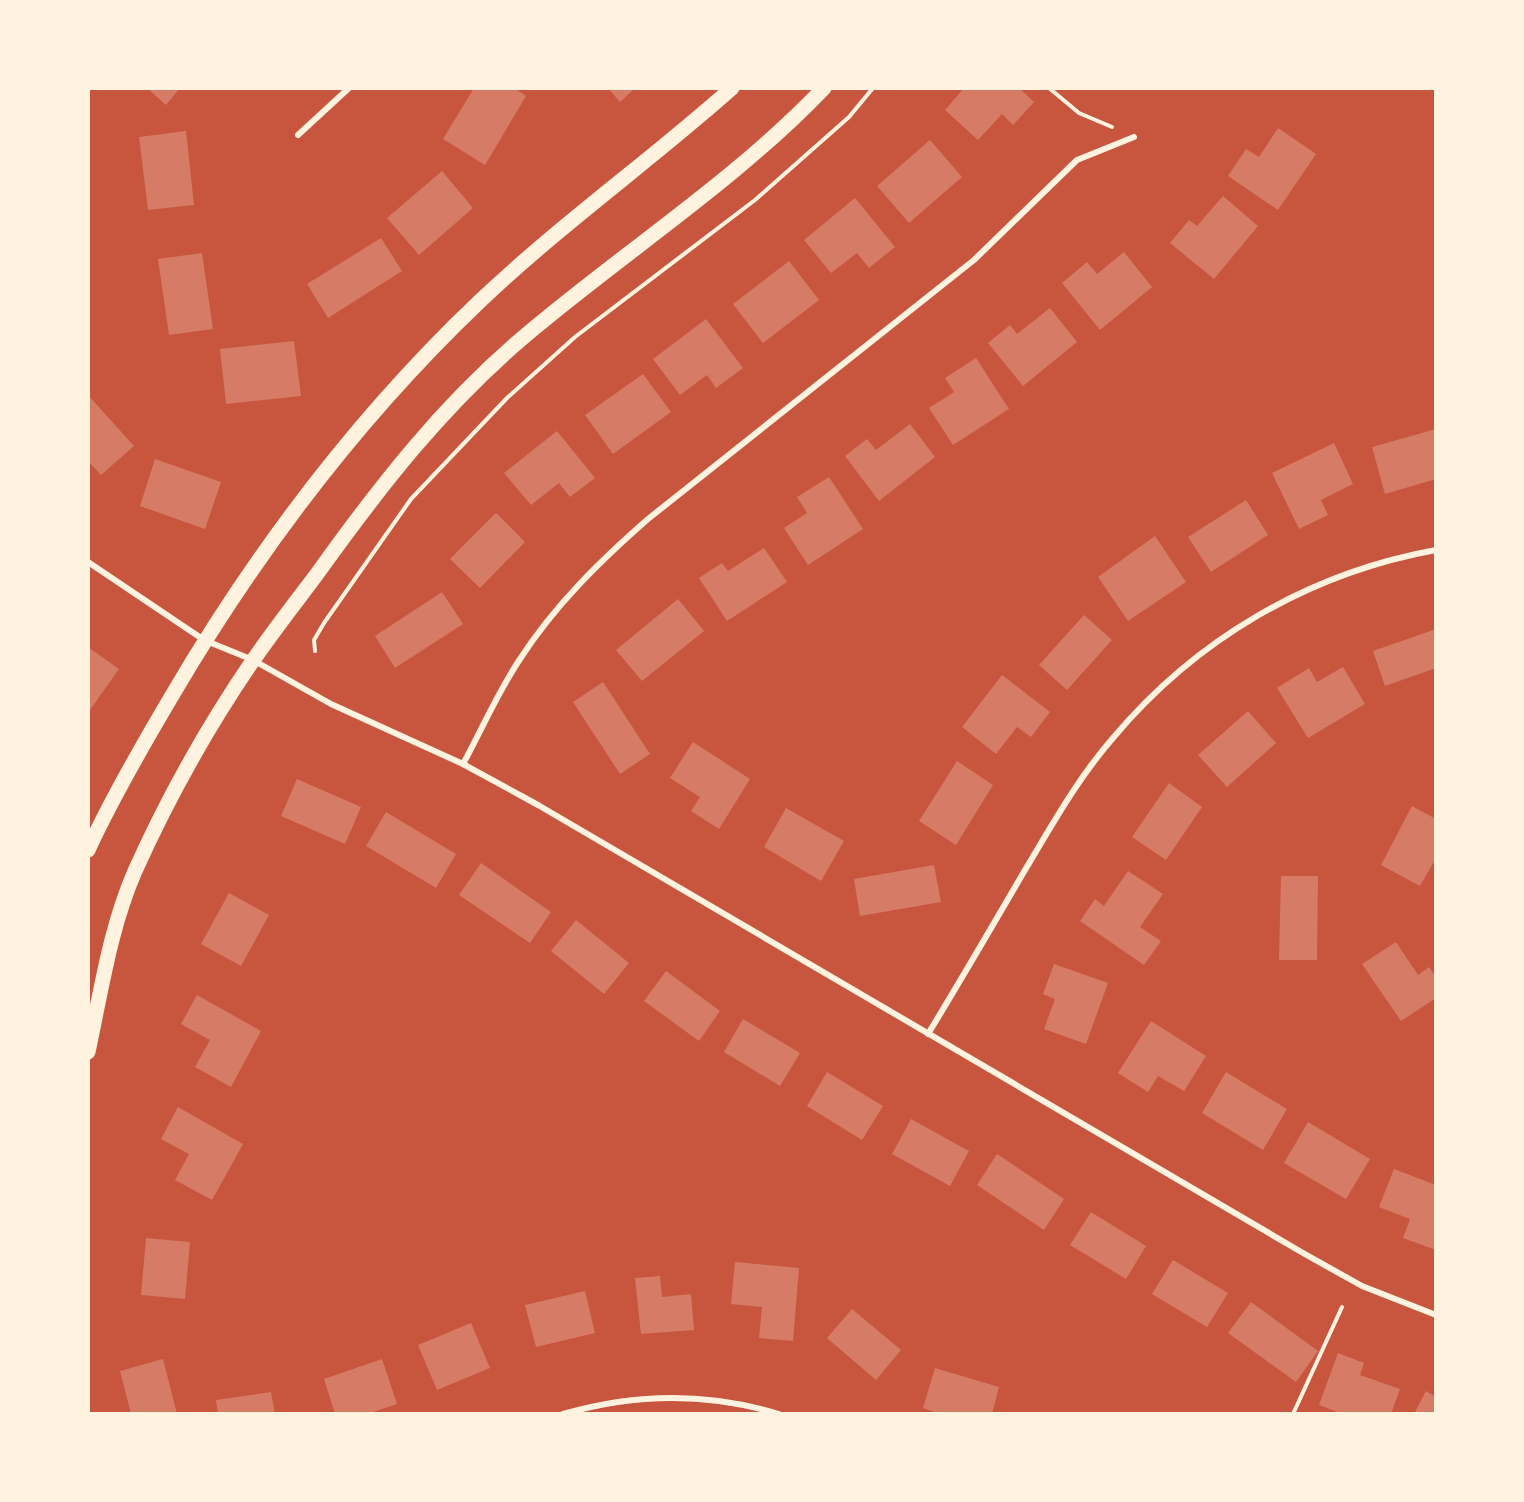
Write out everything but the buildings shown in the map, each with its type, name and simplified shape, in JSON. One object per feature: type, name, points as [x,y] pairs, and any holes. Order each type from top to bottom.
[{"type":"main road","points":[[88,850],[143,746],[204,640],[303,498],[396,385],[481,300],[603,193],[732,88]]},
{"type":"main road","points":[[88,1052],[117,920],[135,872],[198,752],[253,660],[390,473],[439,417],[524,336],[744,161],[824,88]]},
{"type":"street","points":[[298,135],[349,88]]},
{"type":"street","points":[[463,764],[520,658],[560,605],[606,556],[657,512],[974,260],[1077,160],[1134,137]]},
{"type":"street","points":[[928,1034],[1080,779],[1143,704],[1180,669],[1257,614],[1309,588],[1358,569],[1436,549]]},
{"type":"street","points":[[88,562],[204,640],[253,660],[331,704],[463,764],[538,805],[1362,1286],[1436,1315]]},
{"type":"street","points":[[563,1413],[608,1403],[677,1396],[750,1405],[779,1413]]},
{"type":"path","points":[[315,651],[314,640],[324,623],[411,499],[507,398],[575,337],[755,200],[849,117],[873,88]]},
{"type":"path","points":[[1049,88],[1079,113],[1134,137]]},
{"type":"path","points":[[1293,1413],[1342,1307]]}]
